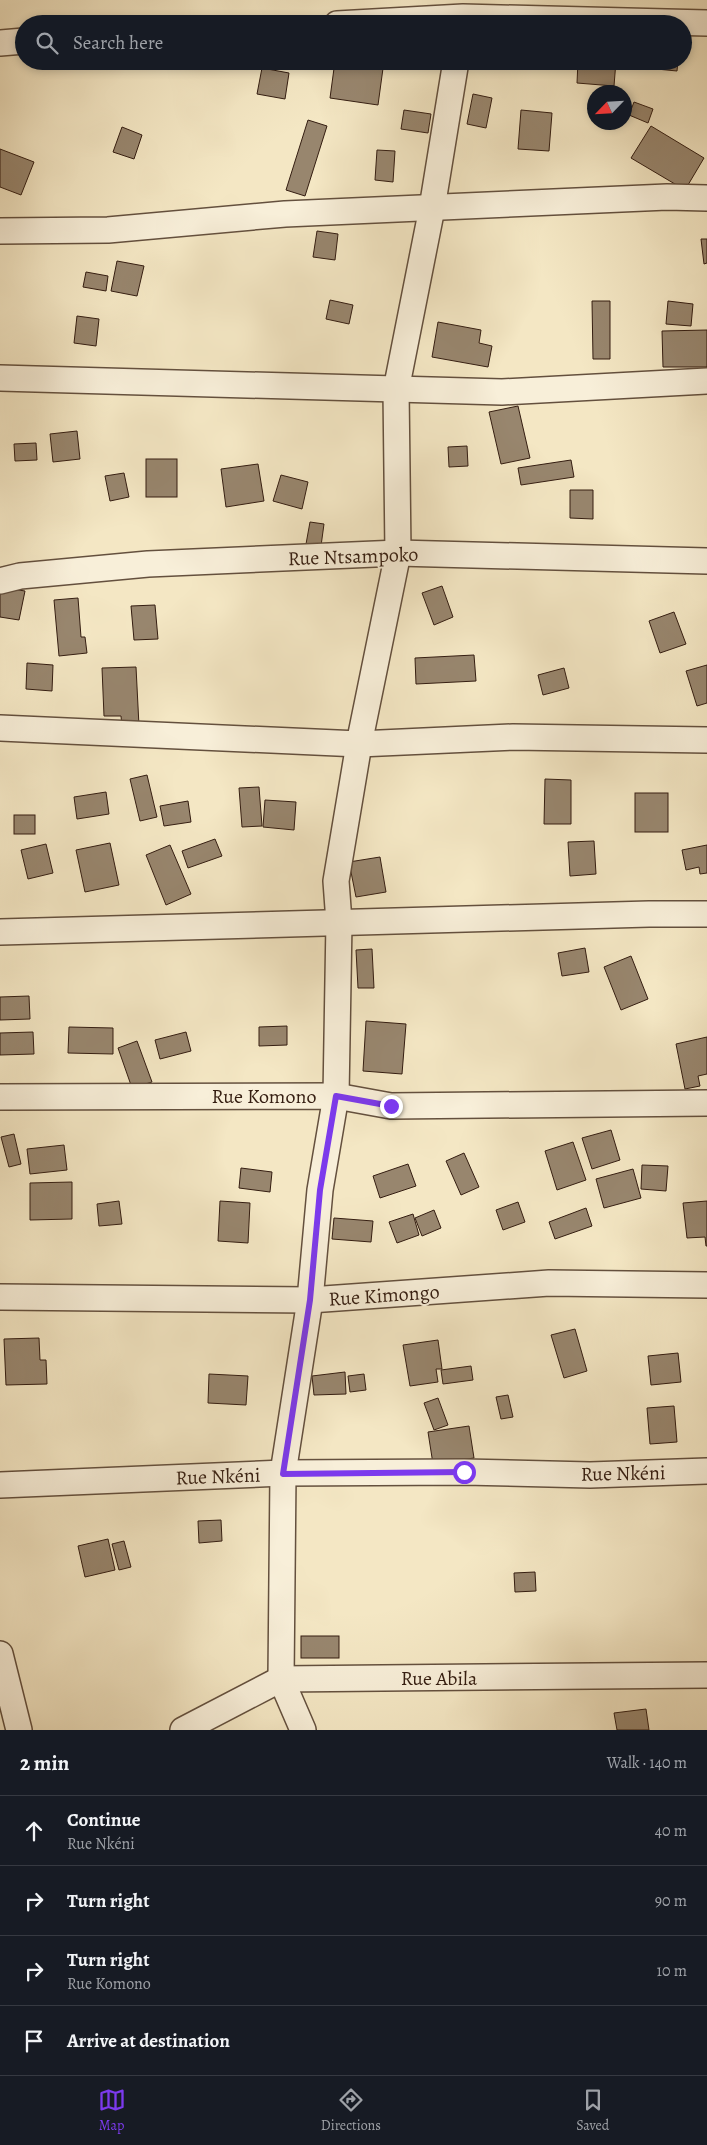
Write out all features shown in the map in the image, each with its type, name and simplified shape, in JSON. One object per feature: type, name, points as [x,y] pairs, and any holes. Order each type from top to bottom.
[{"type":"street","points":[[440,15],[463,13],[512,15]]},
{"type":"street","points":[[692,22],[707,23]]},
{"type":"street","points":[[0,43],[15,42]]},
{"type":"street","points":[[304,1730],[281,1678],[283,1474],[310,1300],[320,1190],[336,1096],[339,922],[336,881],[359,744],[398,553],[396,390],[432,208],[455,70]]},
{"type":"street","points":[[0,230],[108,230],[285,214],[668,197],[707,198]]},
{"type":"street","points":[[0,378],[57,378],[502,392],[707,381]]},
{"type":"street","name":"Rue Ntsampoko","points":[[0,581],[20,576],[148,564],[398,553],[707,561]]},
{"type":"street","points":[[0,728],[359,744],[514,737],[707,740]]},
{"type":"street","points":[[0,932],[707,914]]},
{"type":"street","name":"Rue Komono","points":[[0,1097],[336,1096],[391,1106],[707,1103]]},
{"type":"street","name":"Rue Kimongo","points":[[0,1296],[310,1300],[549,1283],[707,1285]]},
{"type":"street","name":"Rue Nkéni","points":[[0,1485],[283,1474],[464,1472],[590,1475],[707,1470]]},
{"type":"street","points":[[0,1654],[19,1730]]},
{"type":"street","name":"Rue Abila","points":[[183,1730],[281,1678],[707,1675]]},
{"type":"building","points":[[262,70],[289,73],[285,99],[257,94]]},
{"type":"building","points":[[334,70],[383,70],[378,105],[330,98]]},
{"type":"building","points":[[578,70],[615,70],[614,85],[577,83]]},
{"type":"building","points":[[473,94],[492,98],[486,128],[467,124]]},
{"type":"building","points":[[634,102],[653,109],[648,123],[632,116]]},
{"type":"building","points":[[404,110],[431,114],[428,133],[401,129]]},
{"type":"building","points":[[521,110],[552,113],[549,151],[518,149]]},
{"type":"building","points":[[308,120],[327,126],[305,196],[286,190]]},
{"type":"building","points":[[651,126],[704,158],[685,190],[631,158]]},
{"type":"building","points":[[122,127],[142,135],[134,159],[113,152]]},
{"type":"building","points":[[0,149],[34,162],[21,195],[0,187]]},
{"type":"building","points":[[377,150],[395,151],[393,182],[375,180]]},
{"type":"building","points":[[317,231],[338,234],[335,260],[313,257]]},
{"type":"building","points":[[701,239],[707,239],[707,263],[704,264]]},
{"type":"building","points":[[117,261],[144,266],[137,296],[111,291]]},
{"type":"building","points":[[86,272],[108,276],[106,291],[83,287]]},
{"type":"building","points":[[330,300],[353,305],[349,324],[326,319]]},
{"type":"building","points":[[592,301],[610,301],[610,359],[593,359]]},
{"type":"building","points":[[668,301],[693,304],[691,326],[666,324]]},
{"type":"building","points":[[77,316],[99,319],[96,346],[74,343]]},
{"type":"building","points":[[438,322],[481,330],[479,343],[492,346],[488,367],[432,357]]},
{"type":"building","points":[[707,330],[707,367],[663,367],[662,331]]},
{"type":"building","points":[[518,406],[530,458],[501,464],[489,412]]},
{"type":"building","points":[[77,431],[80,459],[53,462],[50,434]]},
{"type":"building","points":[[36,443],[37,460],[15,461],[14,444]]},
{"type":"building","points":[[467,446],[468,466],[449,467],[448,447]]},
{"type":"building","points":[[146,459],[177,459],[177,497],[146,497]]},
{"type":"building","points":[[571,460],[574,477],[521,485],[518,468]]},
{"type":"building","points":[[258,464],[264,501],[226,507],[221,469]]},
{"type":"building","points":[[124,473],[129,497],[110,501],[105,476]]},
{"type":"building","points":[[281,475],[308,482],[302,509],[273,501]]},
{"type":"building","points":[[570,490],[593,490],[593,519],[570,518]]},
{"type":"building","points":[[310,522],[324,524],[321,546],[306,544]]},
{"type":"building","points":[[442,586],[453,617],[434,625],[422,593]]},
{"type":"building","points":[[0,587],[25,591],[19,620],[0,617]]},
{"type":"building","points":[[78,598],[81,637],[85,637],[87,653],[59,656],[54,600]]},
{"type":"building","points":[[155,605],[158,639],[134,640],[131,606]]},
{"type":"building","points":[[674,612],[686,644],[660,653],[649,621]]},
{"type":"building","points":[[474,655],[476,681],[416,684],[415,658]]},
{"type":"building","points":[[27,663],[53,665],[52,691],[26,689]]},
{"type":"building","points":[[707,665],[707,703],[697,706],[686,671]]},
{"type":"building","points":[[136,667],[139,726],[122,727],[121,716],[104,716],[102,668]]},
{"type":"building","points":[[564,668],[569,688],[543,695],[538,675]]},
{"type":"building","points":[[147,775],[157,817],[140,821],[130,779]]},
{"type":"building","points":[[545,779],[571,780],[571,824],[544,824]]},
{"type":"building","points":[[259,787],[262,826],[242,827],[239,788]]},
{"type":"building","points":[[106,792],[109,814],[77,819],[74,797]]},
{"type":"building","points":[[635,793],[668,793],[668,832],[635,832]]},
{"type":"building","points":[[265,800],[296,802],[294,830],[263,827]]},
{"type":"building","points":[[188,801],[191,822],[164,826],[160,806]]},
{"type":"building","points":[[14,815],[35,815],[35,834],[14,834]]},
{"type":"building","points":[[215,839],[222,856],[188,868],[182,851]]},
{"type":"building","points":[[594,841],[596,874],[570,876],[568,842]]},
{"type":"building","points":[[110,843],[119,885],[85,892],[76,850]]},
{"type":"building","points":[[46,844],[53,873],[28,879],[21,850]]},
{"type":"building","points":[[170,845],[191,894],[166,905],[146,855]]},
{"type":"building","points":[[707,845],[707,873],[700,874],[699,867],[686,870],[682,850]]},
{"type":"building","points":[[380,857],[386,892],[356,897],[349,862]]},
{"type":"building","points":[[585,948],[589,972],[562,976],[558,953]]},
{"type":"building","points":[[372,949],[374,988],[358,988],[356,950]]},
{"type":"building","points":[[631,956],[648,999],[621,1010],[604,967]]},
{"type":"building","points":[[29,996],[30,1019],[0,1020],[0,997]]},
{"type":"building","points":[[366,1021],[406,1024],[402,1074],[363,1071]]},
{"type":"building","points":[[287,1026],[287,1045],[259,1046],[259,1027]]},
{"type":"building","points":[[69,1027],[113,1028],[113,1054],[68,1053]]},
{"type":"building","points":[[33,1032],[34,1054],[0,1055],[0,1033]]},
{"type":"building","points":[[186,1032],[191,1051],[160,1059],[155,1040]]},
{"type":"building","points":[[707,1037],[707,1074],[698,1076],[700,1086],[685,1089],[676,1044]]},
{"type":"building","points":[[137,1041],[152,1082],[132,1088],[118,1048]]},
{"type":"building","points":[[611,1130],[620,1160],[592,1169],[582,1138]]},
{"type":"building","points":[[14,1134],[21,1164],[9,1167],[1,1137]]},
{"type":"building","points":[[573,1142],[586,1180],[557,1190],[545,1151]]},
{"type":"building","points":[[64,1145],[67,1170],[30,1174],[27,1149]]},
{"type":"building","points":[[464,1153],[479,1187],[461,1195],[446,1161]]},
{"type":"building","points":[[408,1164],[416,1186],[380,1198],[373,1176]]},
{"type":"building","points":[[642,1165],[668,1166],[666,1191],[641,1189]]},
{"type":"building","points":[[241,1168],[272,1172],[270,1192],[239,1188]]},
{"type":"building","points":[[633,1169],[641,1198],[604,1208],[596,1179]]},
{"type":"building","points":[[72,1182],[72,1219],[30,1220],[30,1183]]},
{"type":"building","points":[[119,1201],[122,1224],[99,1226],[97,1204]]},
{"type":"building","points":[[220,1201],[250,1203],[248,1243],[218,1241]]},
{"type":"building","points":[[707,1201],[706,1246],[705,1237],[687,1238],[683,1203]]},
{"type":"building","points":[[518,1202],[525,1222],[503,1230],[496,1210]]},
{"type":"building","points":[[586,1208],[592,1226],[555,1239],[549,1222]]},
{"type":"building","points":[[434,1210],[441,1228],[422,1236],[415,1218]]},
{"type":"building","points":[[413,1214],[419,1235],[397,1243],[389,1222]]},
{"type":"building","points":[[334,1218],[373,1221],[371,1242],[332,1239]]},
{"type":"building","points":[[575,1329],[587,1371],[564,1378],[551,1335]]},
{"type":"building","points":[[39,1338],[40,1360],[46,1360],[47,1384],[6,1385],[4,1339]]},
{"type":"building","points":[[438,1340],[442,1369],[436,1369],[438,1382],[410,1386],[403,1345]]},
{"type":"building","points":[[678,1353],[681,1382],[651,1385],[648,1356]]},
{"type":"building","points":[[471,1366],[473,1380],[443,1384],[441,1370]]},
{"type":"building","points":[[345,1372],[346,1394],[314,1395],[312,1376]]},
{"type":"building","points":[[209,1374],[248,1376],[246,1405],[208,1403]]},
{"type":"building","points":[[364,1374],[366,1390],[350,1392],[348,1376]]},
{"type":"building","points":[[508,1395],[513,1417],[501,1419],[496,1397]]},
{"type":"building","points":[[438,1398],[448,1425],[434,1430],[424,1403]]},
{"type":"building","points":[[674,1406],[677,1442],[650,1444],[647,1408]]},
{"type":"building","points":[[469,1426],[474,1458],[433,1464],[428,1432]]},
{"type":"building","points":[[221,1520],[222,1541],[199,1543],[198,1521]]},
{"type":"building","points":[[108,1539],[115,1570],[85,1577],[78,1546]]},
{"type":"building","points":[[124,1541],[131,1567],[119,1570],[112,1544]]},
{"type":"building","points":[[535,1572],[536,1591],[515,1592],[514,1573]]},
{"type":"building","points":[[301,1636],[339,1636],[339,1658],[301,1658]]},
{"type":"building","points":[[646,1709],[649,1730],[617,1730],[614,1713]]},
{"type":"route","points":[[391,1106],[336,1096],[320,1190],[310,1300],[283,1474],[464,1472]]}]
